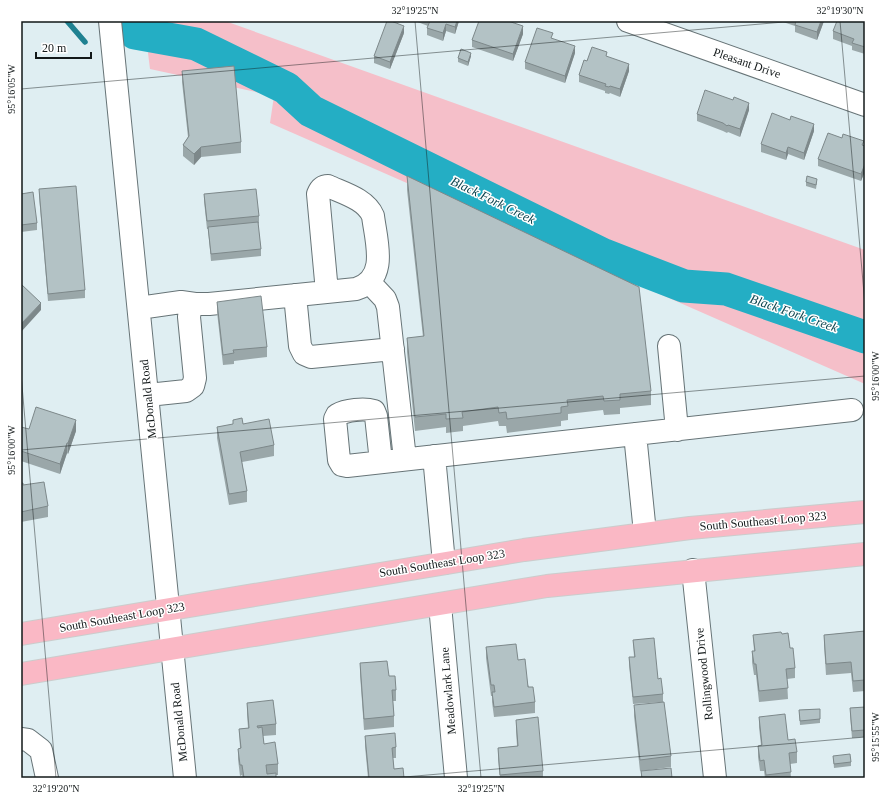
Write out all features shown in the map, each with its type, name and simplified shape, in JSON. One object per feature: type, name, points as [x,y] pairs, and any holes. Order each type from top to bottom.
[{"type":"highway","name":"South Southeast Loop 323","points":[[21,634],[524,550],[698,527],[865,512]]},
{"type":"highway","points":[[21,674],[547,586],[693,570],[865,554]]},
{"type":"street","name":"McDonald Road","points":[[110,21],[185,778]]},
{"type":"street","name":"Pleasant Drive","points":[[628,21],[865,105]]},
{"type":"street","points":[[139,308],[181,302],[191,304],[210,304],[327,292],[363,287],[369,282],[377,270],[379,261],[373,216],[370,209],[365,204],[328,186],[325,186],[319,190],[318,194],[327,292]]},
{"type":"street","points":[[369,282],[385,300],[388,307],[405,459]]},
{"type":"street","points":[[295,295],[300,346],[304,354],[311,357],[393,349]]},
{"type":"street","points":[[148,395],[186,391],[193,386],[195,378],[189,317],[191,304]]},
{"type":"street","points":[[668,346],[677,430]]},
{"type":"street","points":[[381,462],[852,410]]},
{"type":"street","points":[[635,434],[645,534]]},
{"type":"street","points":[[434,456],[444,563]]},
{"type":"street","name":"Rollingwood Drive","points":[[693,570],[715,778]]},
{"type":"street","name":"Meadowlark Lane","points":[[440,605],[456,778]]},
{"type":"street","points":[[21,739],[28,740],[41,750],[47,778]]},
{"type":"shaded area","points":[[144,21],[225,21],[865,250],[865,384],[270,123],[274,96],[150,69]]},
{"type":"building","points":[[387,21],[404,26],[390,62],[374,56]]},
{"type":"building","points":[[430,21],[457,21],[455,27],[446,24],[443,33],[427,28]]},
{"type":"building","points":[[479,21],[508,21],[523,26],[513,54],[472,40]]},
{"type":"building","points":[[796,21],[821,21],[817,32],[795,25]]},
{"type":"building","points":[[837,21],[865,21],[865,47],[852,43],[854,39],[833,31]]},
{"type":"building","points":[[537,28],[553,33],[551,38],[575,46],[565,76],[525,62]]},
{"type":"building","points":[[592,47],[607,52],[606,56],[629,64],[620,89],[605,86],[606,84],[579,75],[584,60],[587,61]]},
{"type":"building","points":[[461,49],[471,53],[468,62],[458,58]]},
{"type":"building","points":[[234,66],[241,142],[201,147],[194,154],[183,145],[189,136],[182,71]]},
{"type":"building","points":[[705,90],[733,100],[734,97],[749,103],[740,129],[727,126],[723,123],[697,114]]},
{"type":"building","points":[[772,113],[790,120],[791,116],[814,124],[804,153],[788,147],[786,153],[761,144]]},
{"type":"building","points":[[828,133],[842,138],[843,134],[864,141],[862,145],[865,146],[865,164],[861,174],[818,159]]},
{"type":"building","points":[[407,176],[639,287],[651,391],[620,394],[620,400],[604,401],[603,396],[567,400],[568,406],[561,407],[561,413],[507,419],[506,412],[499,413],[498,407],[462,412],[463,418],[446,419],[446,414],[415,417],[407,338],[424,336]]},
{"type":"building","points":[[807,176],[817,179],[816,185],[806,182]]},
{"type":"building","points":[[76,186],[85,290],[48,294],[39,189]]},
{"type":"building","points":[[256,189],[259,216],[207,221],[204,194]]},
{"type":"building","points":[[33,192],[37,223],[21,225],[21,194]]},
{"type":"building","points":[[258,222],[261,249],[211,254],[208,227]]},
{"type":"building","points":[[21,284],[41,303],[21,324]]},
{"type":"building","points":[[261,296],[267,347],[233,350],[234,353],[223,355],[217,302]]},
{"type":"building","points":[[36,407],[76,420],[60,464],[21,451],[21,427],[29,429]]},
{"type":"building","points":[[242,418],[243,424],[269,419],[274,445],[240,452],[247,491],[229,494],[217,427],[233,424],[233,420]]},
{"type":"building","points":[[44,482],[48,506],[21,512],[21,483],[23,483],[23,485]]},
{"type":"building","points":[[865,631],[865,680],[853,681],[851,662],[826,664],[824,635]]},
{"type":"building","points":[[781,632],[782,634],[788,633],[790,648],[793,648],[795,668],[786,669],[788,688],[759,691],[756,664],[754,664],[752,651],[755,651],[753,635]]},
{"type":"building","points":[[654,638],[658,679],[661,678],[663,694],[633,697],[629,657],[635,657],[633,640]]},
{"type":"building","points":[[516,644],[518,660],[525,659],[528,687],[533,687],[535,702],[494,707],[492,692],[495,692],[494,685],[491,685],[486,647]]},
{"type":"building","points":[[387,661],[389,676],[395,676],[396,690],[392,690],[394,716],[364,719],[360,663]]},
{"type":"building","points":[[273,700],[276,724],[257,726],[258,728],[262,727],[264,744],[275,742],[278,764],[266,765],[267,774],[276,773],[276,778],[244,778],[242,765],[240,765],[238,749],[241,748],[239,729],[249,728],[247,703]]},
{"type":"building","points":[[664,702],[671,756],[640,760],[634,705]]},
{"type":"building","points":[[865,707],[865,730],[852,731],[850,708]]},
{"type":"building","points":[[820,709],[820,719],[800,721],[799,710]]},
{"type":"building","points":[[785,714],[788,740],[795,739],[797,752],[789,753],[791,772],[766,775],[764,760],[760,761],[758,746],[762,745],[759,717]]},
{"type":"building","points":[[538,717],[543,771],[500,775],[498,748],[518,746],[516,720]]},
{"type":"building","points":[[395,733],[396,747],[392,748],[394,769],[403,768],[404,778],[369,778],[365,736]]},
{"type":"building","points":[[850,754],[851,762],[834,764],[833,756]]},
{"type":"building","points":[[671,768],[672,778],[642,778],[641,771]]},
{"type":"waterway","name":"Black Fork Creek","points":[[67,21],[85,42]]},
{"type":"waterway","name":"Black Fork Creek","points":[[135,33],[196,44],[286,88],[311,111],[604,255],[684,286],[726,289],[865,337]]}]
